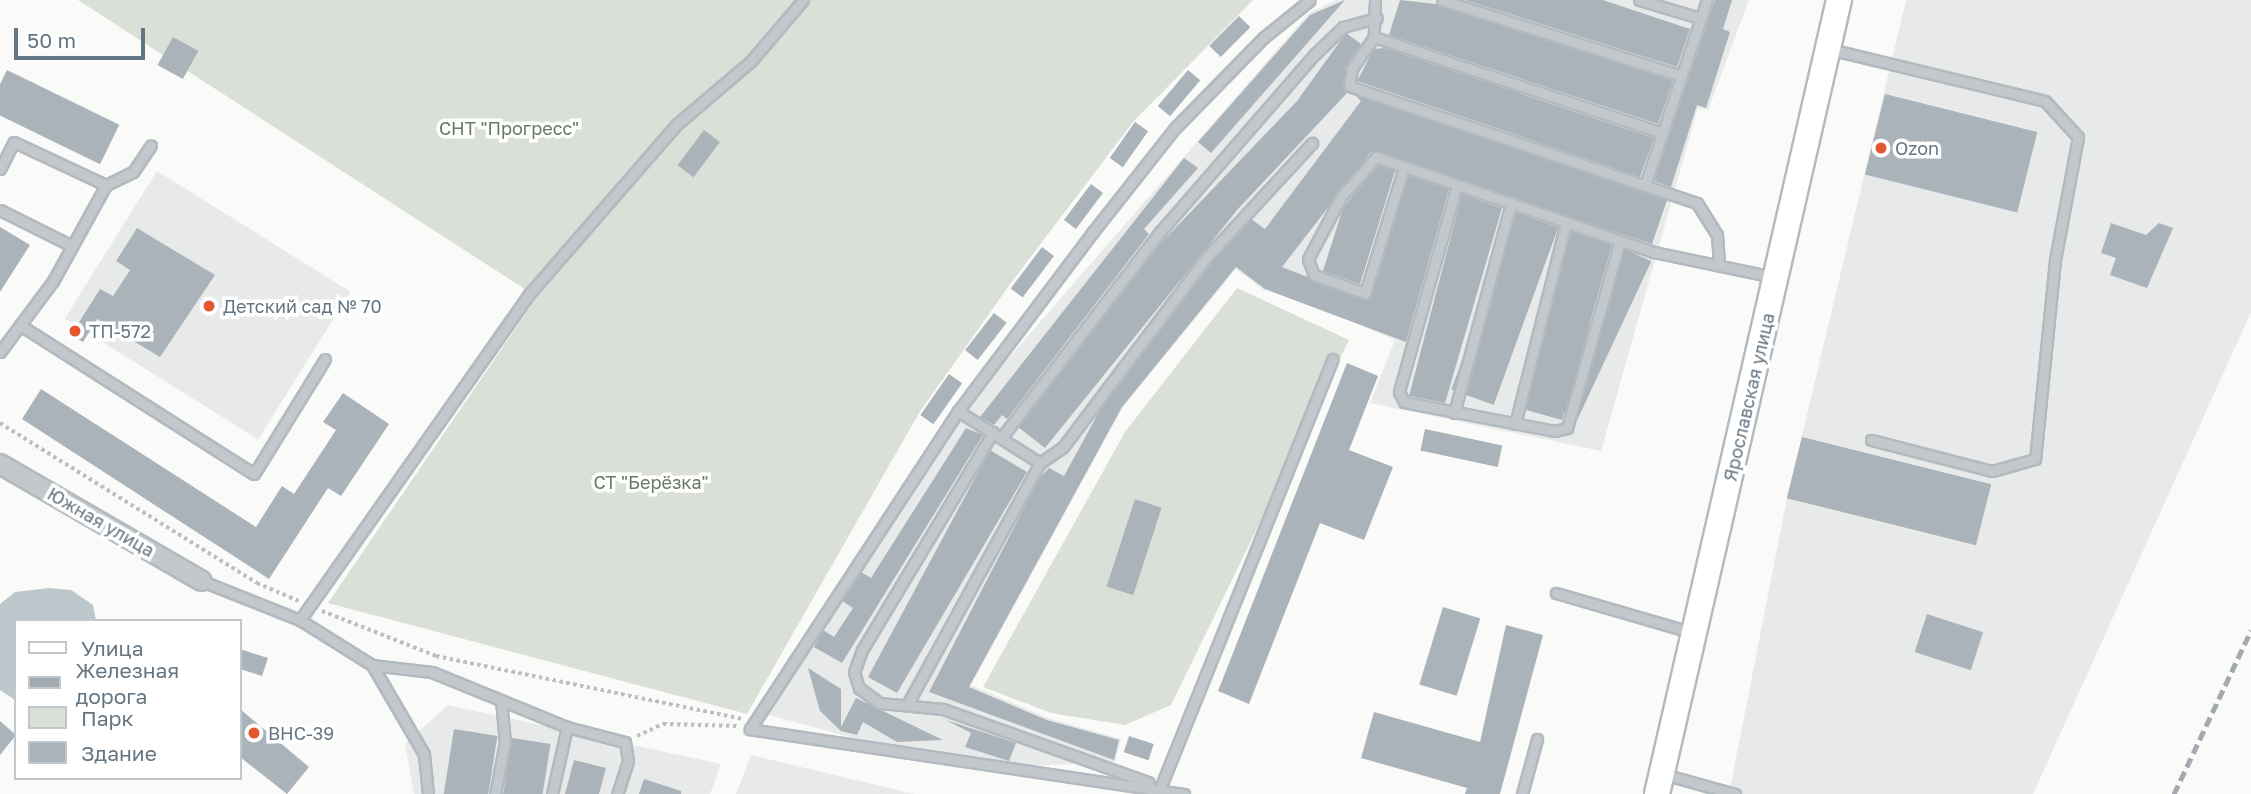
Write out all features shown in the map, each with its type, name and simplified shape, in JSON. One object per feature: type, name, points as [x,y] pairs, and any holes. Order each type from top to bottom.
[{"type":"main road","name":"Ярославская улица","points":[[1659,784],[1839,0]]},
{"type":"street","name":"Южная улица","points":[[0,464],[202,581]]},
{"type":"lane","points":[[300,620],[307,605],[530,293],[677,124],[751,61],[803,0]]},
{"type":"lane","points":[[1165,787],[1060,779],[752,725],[958,411],[1175,128],[1263,38],[1310,0]]},
{"type":"lane","points":[[1375,0],[1377,18],[1374,37],[1352,69],[1349,86],[1697,203],[1717,235],[1719,266]]},
{"type":"lane","points":[[1442,0],[1681,76]]},
{"type":"lane","points":[[1639,0],[1700,18]]},
{"type":"lane","points":[[1645,185],[1706,0]]},
{"type":"lane","points":[[1002,437],[1160,232],[1315,54],[1343,27],[1377,18]]},
{"type":"lane","points":[[1374,37],[1662,133]]},
{"type":"lane","points":[[1828,49],[2045,101],[2078,137],[2055,260],[2035,459],[1992,471],[1871,440]]},
{"type":"lane","points":[[0,169],[14,142],[106,185]]},
{"type":"lane","points":[[908,703],[1040,463],[1063,447],[1205,259],[1312,143]]},
{"type":"lane","points":[[0,352],[72,246],[106,185],[133,173],[151,145]]},
{"type":"lane","points":[[1404,167],[1365,293],[1314,275],[1308,259],[1341,197],[1376,158],[1404,167],[1511,203],[1620,241],[1776,278]]},
{"type":"lane","points":[[1457,185],[1399,392],[1404,402],[1553,431],[1574,418],[1620,241]]},
{"type":"lane","points":[[1454,413],[1511,203]]},
{"type":"lane","points":[[0,210],[72,246]]},
{"type":"lane","points":[[1515,424],[1566,223]]},
{"type":"lane","points":[[20,325],[254,474],[325,359]]},
{"type":"lane","points":[[1165,787],[1333,359]]},
{"type":"lane","points":[[958,411],[1040,463]]},
{"type":"lane","points":[[993,432],[854,672],[859,688],[880,703],[908,703],[1184,794]]},
{"type":"lane","points":[[202,581],[300,620],[372,665],[432,673],[567,727],[625,742],[628,761],[617,794]]},
{"type":"lane","points":[[1556,593],[1695,634]]},
{"type":"lane","points":[[372,665],[424,754],[428,794]]},
{"type":"lane","points":[[495,794],[505,742],[501,700]]},
{"type":"lane","points":[[552,794],[567,727]]},
{"type":"lane","points":[[1522,794],[1537,739]]},
{"type":"lane","points":[[1659,784],[1735,794]]},
{"type":"path","points":[[0,423],[257,583],[307,605],[436,656],[752,725]]},
{"type":"path","points":[[625,742],[663,724],[706,721],[752,725]]},
{"type":"shaded area","points":[[1336,0],[1749,0],[1708,110],[1698,108],[1601,451],[1370,403],[1395,340],[1269,286],[1265,291],[1236,269],[1123,407],[971,685],[1048,718],[1121,739],[1115,762],[1007,767],[853,738],[769,715],[960,414],[1309,13]]},
{"type":"shaded area","points":[[1906,0],[2251,0],[2251,312],[2033,794],[1729,794],[1787,498]]},
{"type":"shaded area","name":"Детский сад № 70","points":[[157,171],[350,292],[258,439],[65,319]]},
{"type":"shaded area","points":[[49,588],[71,590],[93,605],[96,619],[14,619],[14,699],[0,690],[0,604],[15,592]]},
{"type":"shaded area","points":[[448,705],[721,764],[710,794],[414,794],[405,744]]},
{"type":"shaded area","points":[[751,755],[914,794],[736,794]]},
{"type":"green space","name":"СТ \"Берёзка\"","points":[[78,0],[1253,0],[1133,122],[1008,287],[919,413],[747,714],[328,603],[537,297]]},
{"type":"green space","points":[[1237,288],[1349,340],[1171,705],[1125,725],[1051,713],[983,687],[1125,432]]},
{"type":"building","points":[[1345,0],[1211,153],[1198,142],[1310,15]]},
{"type":"building","points":[[1400,0],[1436,4],[1673,81],[1658,124],[1389,35]]},
{"type":"building","points":[[1465,0],[1603,0],[1690,29],[1677,67]]},
{"type":"building","points":[[1715,0],[1732,0],[1723,29],[1730,32],[1706,108],[1697,105],[1671,187],[1654,181]]},
{"type":"building","points":[[1239,16],[1250,27],[1221,57],[1209,46]]},
{"type":"building","points":[[1346,33],[1361,44],[1345,68],[1347,93],[1238,209],[1045,448],[1018,427],[1160,244],[1297,101]]},
{"type":"building","points":[[173,37],[198,51],[183,79],[157,65]]},
{"type":"building","points":[[1384,48],[1654,138],[1640,177],[1357,81],[1374,49]]},
{"type":"building","points":[[7,70],[119,125],[100,164],[0,116],[0,84]]},
{"type":"building","points":[[1188,70],[1200,80],[1170,116],[1158,106]]},
{"type":"building","points":[[1885,94],[2037,132],[2017,213],[1865,175]]},
{"type":"building","points":[[1355,95],[1667,200],[1652,244],[1371,152],[1282,267],[1367,300],[1409,176],[1449,189],[1406,342],[1265,289],[1236,267],[1122,407],[969,687],[1047,720],[1119,740],[1114,760],[929,692],[1039,479],[1049,468],[1064,476],[1100,410],[1210,263],[1251,219],[1265,229],[1361,101]]},
{"type":"building","points":[[1135,122],[1148,131],[1123,167],[1110,158]]},
{"type":"building","points":[[704,130],[720,142],[693,177],[678,165]]},
{"type":"building","points":[[1184,158],[1198,168],[1144,229],[1149,234],[1007,419],[1002,415],[994,425],[980,417]]},
{"type":"building","points":[[1378,165],[1395,171],[1360,284],[1323,271],[1343,208]]},
{"type":"building","points":[[1091,184],[1103,193],[1076,229],[1064,220]]},
{"type":"building","points":[[1462,194],[1502,208],[1445,403],[1409,396]]},
{"type":"building","points":[[1516,212],[1558,227],[1494,405],[1451,390]]},
{"type":"building","points":[[2111,223],[2146,235],[2159,223],[2173,228],[2147,288],[2110,275],[2116,258],[2101,253]]},
{"type":"building","points":[[0,227],[30,245],[0,292]]},
{"type":"building","points":[[137,228],[215,275],[160,357],[97,319],[83,342],[71,335],[100,289],[113,296],[130,270],[116,261]]},
{"type":"building","points":[[1571,231],[1612,245],[1562,420],[1526,410]]},
{"type":"building","points":[[1042,247],[1054,256],[1023,298],[1011,289]]},
{"type":"building","points":[[1625,249],[1651,261],[1577,420],[1551,408]]},
{"type":"building","points":[[994,313],[1007,323],[978,360],[965,350]]},
{"type":"building","points":[[1347,363],[1378,376],[1349,450],[1393,467],[1364,540],[1320,523],[1249,704],[1218,691]]},
{"type":"building","points":[[949,374],[962,383],[933,424],[920,415]]},
{"type":"building","points":[[41,389],[256,527],[282,486],[294,494],[336,430],[323,422],[343,393],[389,424],[341,496],[328,488],[269,579],[22,419]]},
{"type":"building","points":[[966,428],[983,435],[842,663],[814,647],[823,630],[834,637],[853,608],[842,601],[861,572],[871,578]]},
{"type":"building","points":[[1425,429],[1502,445],[1498,467],[1420,451]]},
{"type":"building","points":[[1802,437],[1991,484],[1976,545],[1787,498]]},
{"type":"building","points":[[990,450],[1027,472],[897,693],[868,677]]},
{"type":"building","points":[[1135,499],[1162,508],[1133,595],[1107,586]]},
{"type":"building","points":[[1443,607],[1480,618],[1457,696],[1419,684]]},
{"type":"building","points":[[1927,614],[1983,632],[1971,670],[1915,652]]},
{"type":"building","points":[[1506,625],[1543,635],[1500,794],[1465,794],[1467,788],[1361,758],[1374,712],[1480,742]]},
{"type":"building","points":[[242,650],[268,658],[262,676],[242,670]]},
{"type":"building","points":[[808,668],[841,689],[841,727],[856,698],[943,740],[897,742],[863,722],[857,735],[841,731],[820,711]]},
{"type":"building","name":"ВНС-39","points":[[242,711],[309,767],[287,794],[242,759]]},
{"type":"building","points":[[946,720],[1016,743],[1009,761],[965,747],[971,733]]},
{"type":"building","points":[[0,721],[14,733],[14,738],[0,755]]},
{"type":"building","points":[[454,729],[497,736],[488,794],[444,794]]},
{"type":"building","points":[[1129,736],[1154,744],[1148,760],[1124,752]]},
{"type":"building","points":[[512,738],[551,744],[543,794],[503,794]]},
{"type":"building","points":[[574,760],[606,768],[599,794],[565,794]]},
{"type":"building","points":[[644,779],[681,791],[681,794],[639,794]]},
{"type":"railway","points":[[2174,794],[2251,630]]},
{"type":"place","name":"Ozon","points":[[1881,148]]},
{"type":"place","name":"Детский сад № 70","points":[[209,306]]},
{"type":"place","name":"ТП-572","points":[[75,331]]},
{"type":"place","name":"ВНС-39","points":[[254,733]]},
{"type":"park label","name":"СНТ \"Прогресс\"","points":[[509,128]]}]
